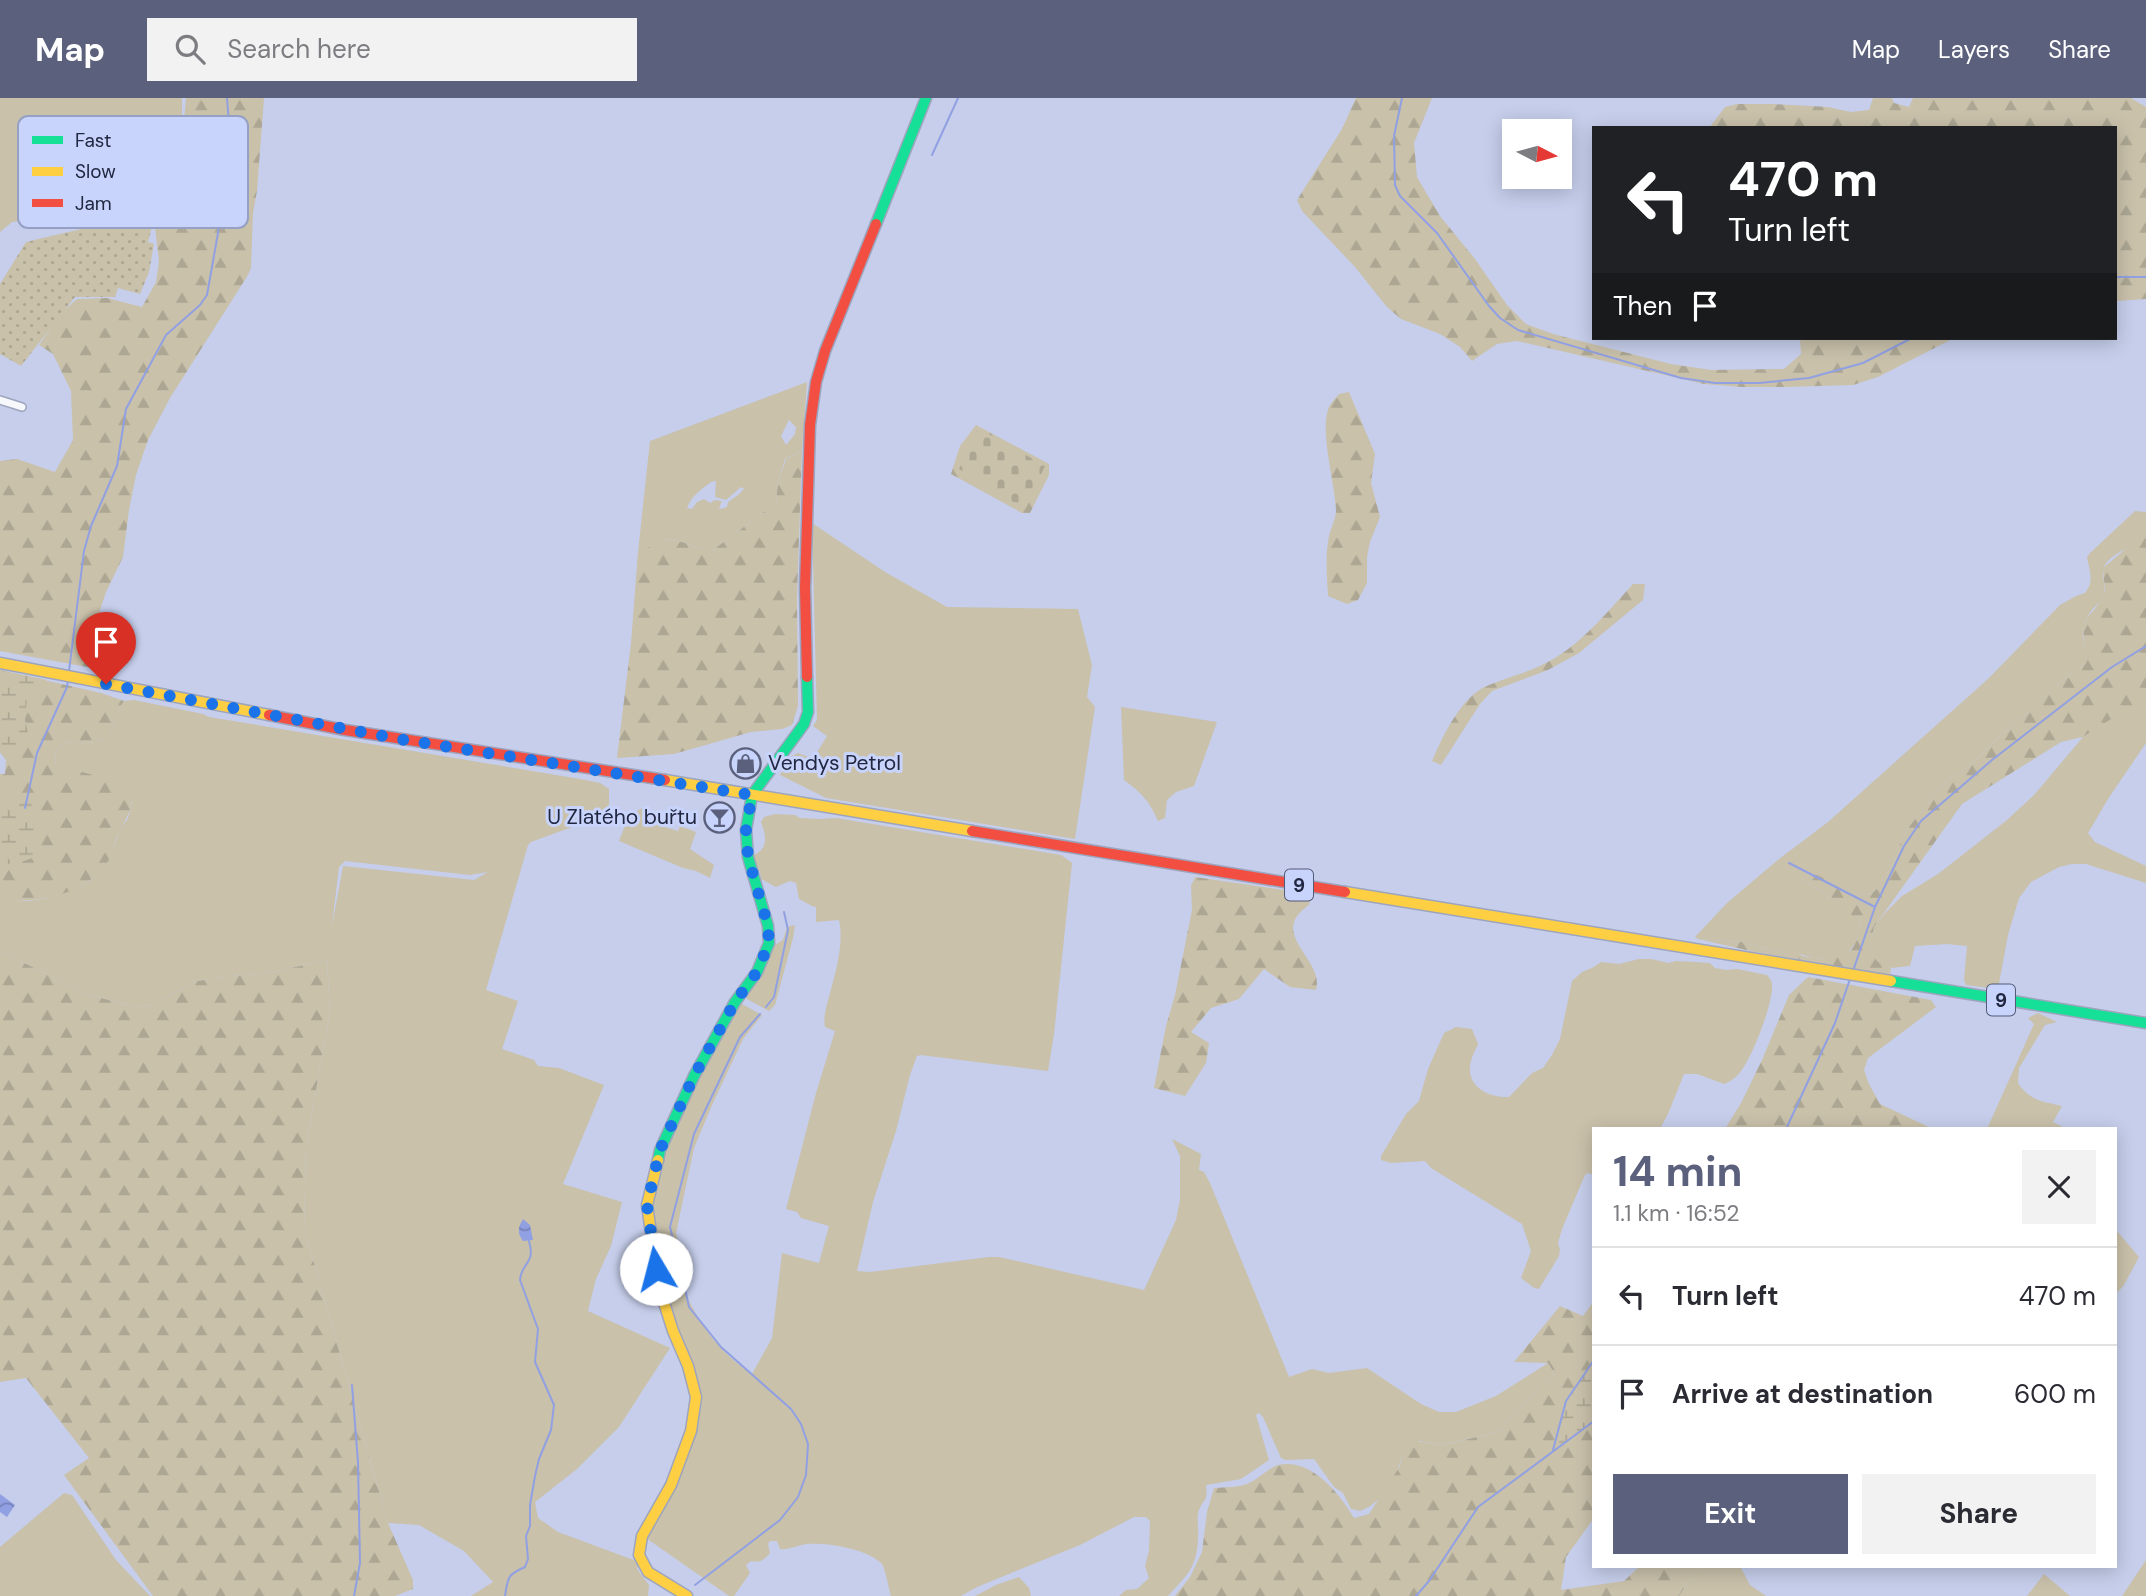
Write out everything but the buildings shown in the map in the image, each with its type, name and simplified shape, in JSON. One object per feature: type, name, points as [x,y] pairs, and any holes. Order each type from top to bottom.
[{"type":"main road","points":[[687,1596],[648,1572],[639,1555],[642,1536],[671,1485],[691,1431],[696,1397],[688,1366],[659,1287],[647,1205],[660,1150],[688,1088],[735,1002],[757,972],[769,943],[768,926],[748,857],[746,830],[752,795],[804,724],[808,712],[805,588],[810,425],[816,382],[825,351],[926,98]]},
{"type":"main road","name":"9","points":[[0,663],[345,730],[2146,1023]]},
{"type":"street","points":[[0,400],[22,407]]},
{"type":"green space","points":[[0,98],[182,98],[182,116],[18,116],[18,221],[12,222],[0,232]]},
{"type":"green space","points":[[186,98],[264,98],[253,213],[251,268],[170,398],[148,440],[136,475],[123,557],[106,592],[94,628],[96,661],[101,668],[109,671],[0,651],[0,461],[17,459],[55,472],[73,440],[71,391],[53,354],[39,345],[61,313],[77,299],[107,298],[142,307],[156,282],[159,261],[155,228],[248,228],[248,116],[184,116]]},
{"type":"green space","points":[[1356,98],[1432,98],[1414,143],[1417,177],[1440,216],[1475,259],[1507,305],[1526,324],[1553,334],[1671,364],[1711,370],[1784,369],[1801,354],[1800,340],[1950,340],[1878,377],[1853,385],[1743,387],[1704,384],[1517,341],[1497,344],[1472,361],[1460,347],[1440,334],[1401,319],[1387,307],[1355,267],[1302,211],[1297,200],[1342,129]]},
{"type":"green space","points":[[1873,98],[1892,98],[1894,103],[1909,107],[1913,98],[2131,98],[2146,107],[2146,299],[2117,301],[2117,126],[1711,126],[1725,107],[1737,104],[1828,107],[1851,112],[1869,110]]},
{"type":"green space","points":[[85,228],[152,228],[148,242],[154,244],[149,272],[140,294],[118,288],[115,297],[75,297],[21,366],[0,354],[0,284],[26,242]]},
{"type":"green space","points":[[807,382],[802,450],[785,459],[778,482],[776,503],[713,550],[703,550],[662,538],[657,544],[638,552],[650,441]],"holes":[[[789,420],[796,427],[795,434],[786,445],[781,436]],[[716,481],[715,497],[726,500],[741,487],[744,489],[728,502],[727,507],[719,508],[722,501],[715,500],[710,503],[704,499],[697,502],[692,509],[687,508],[697,493]]]},
{"type":"green space","points":[[1349,392],[1375,454],[1371,483],[1380,517],[1367,557],[1367,583],[1358,600],[1347,604],[1328,596],[1327,551],[1336,510],[1328,457],[1326,417],[1330,405],[1339,394]]},
{"type":"green space","points":[[976,425],[1049,464],[1049,475],[1030,513],[1022,513],[951,474],[960,446]]},
{"type":"green space","points":[[978,428],[1045,466],[1025,509],[959,469]]},
{"type":"green space","points":[[802,450],[797,598],[798,706],[792,725],[782,729],[751,732],[674,754],[617,758],[631,643],[638,552],[656,544],[661,538],[703,550],[713,550],[776,503],[778,482],[786,459]]},
{"type":"green space","points":[[2135,511],[2146,512],[2146,538],[2114,556],[2104,568],[2104,592],[2084,624],[2086,663],[2054,686],[1970,766],[1940,788],[1908,828],[1895,860],[1879,887],[1871,894],[1854,893],[1798,867],[1804,880],[1858,919],[1860,925],[1856,942],[1848,953],[1817,959],[1741,942],[1695,937],[1727,903],[1828,822],[1989,678],[2060,605],[2085,593],[2091,580],[2087,557]]},
{"type":"green space","points":[[812,523],[885,572],[947,607],[1078,609],[1092,665],[1087,697],[1095,707],[1075,839],[826,798],[780,775],[792,756],[798,753],[813,759],[827,736],[813,726],[817,720]]},
{"type":"green space","points":[[2146,538],[2146,705],[2122,712],[2083,737],[2061,742],[1962,804],[1874,927],[1872,953],[1883,965],[1891,968],[1890,975],[1755,952],[1698,939],[1741,942],[1821,959],[1848,953],[1856,942],[1860,925],[1858,919],[1792,869],[1798,867],[1854,893],[1871,894],[1879,887],[1895,860],[1908,828],[1940,788],[1970,766],[2054,686],[2086,663],[2083,627],[2105,591],[2103,568],[2129,546]]},
{"type":"green space","points":[[1633,584],[1645,584],[1643,600],[1579,653],[1548,670],[1492,691],[1480,704],[1441,765],[1432,761],[1448,728],[1470,697],[1489,685],[1555,658],[1596,624]]},
{"type":"green space","points":[[0,670],[101,693],[124,701],[113,728],[105,738],[86,743],[65,742],[56,752],[55,758],[56,765],[60,768],[66,767],[93,775],[118,786],[132,799],[129,813],[111,857],[99,872],[75,889],[46,898],[0,901],[0,774],[5,774],[6,760],[0,752]]},
{"type":"green space","points":[[0,670],[47,680],[27,697],[25,720],[29,737],[19,752],[6,760],[0,752]]},
{"type":"green space","points":[[134,700],[209,717],[580,779],[600,783],[609,789],[609,805],[602,814],[528,845],[486,990],[518,1001],[502,1049],[534,1060],[538,1066],[559,1068],[604,1085],[563,1184],[622,1202],[611,1246],[596,1279],[588,1311],[670,1348],[619,1427],[577,1469],[535,1502],[538,1518],[558,1532],[639,1562],[637,1569],[649,1585],[648,1596],[471,1596],[493,1582],[464,1551],[419,1525],[388,1523],[304,1228],[306,1147],[330,1011],[327,960],[264,974],[227,976],[193,982],[153,1005],[133,1007],[87,994],[0,951],[0,901],[46,898],[81,886],[91,880],[112,853],[119,831],[128,818],[132,802],[108,781],[60,768],[56,765],[55,758],[56,752],[65,742],[86,743],[105,738],[113,728],[124,701]],"holes":[[[345,861],[470,875],[488,872],[474,880],[343,866],[332,926],[339,867]]]},
{"type":"green space","points":[[2146,705],[2146,743],[2088,833],[2095,842],[2146,866],[2146,883],[2086,864],[2059,867],[2031,882],[2019,898],[2008,935],[1998,989],[1966,985],[1964,980],[1967,946],[1915,946],[1910,966],[1891,968],[1880,965],[1873,959],[1870,944],[1874,927],[1902,896],[1938,874],[2007,820],[2035,794],[2083,737],[2122,711]]},
{"type":"green space","points":[[1121,707],[1217,722],[1194,786],[1176,792],[1167,800],[1165,818],[1158,821],[1144,798],[1124,780]]},
{"type":"green space","points":[[0,802],[31,802],[36,830],[32,858],[14,865],[0,862]]},
{"type":"green space","points":[[645,807],[651,812],[647,816],[658,825],[678,831],[680,826],[696,832],[690,849],[714,865],[710,878],[619,841],[631,816]]},
{"type":"green space","points":[[775,814],[795,815],[800,818],[836,818],[1061,855],[1072,863],[1048,1071],[917,1056],[873,1202],[857,1271],[870,1272],[999,1257],[1144,1290],[1176,1220],[1180,1200],[1180,1156],[1172,1139],[1201,1154],[1199,1170],[1204,1172],[1210,1183],[1289,1377],[1312,1369],[1329,1373],[1367,1368],[1421,1404],[1439,1412],[1456,1412],[1496,1396],[1548,1363],[1554,1378],[1541,1383],[1533,1396],[1511,1415],[1501,1431],[1443,1445],[1419,1441],[1402,1453],[1397,1471],[1383,1495],[1360,1511],[1351,1509],[1343,1493],[1334,1487],[1314,1459],[1281,1458],[1259,1413],[1256,1415],[1269,1460],[1241,1479],[1206,1485],[1206,1497],[1198,1513],[1196,1557],[1186,1576],[1168,1596],[1119,1596],[1126,1590],[1137,1589],[1149,1578],[1145,1566],[1149,1551],[1150,1521],[1146,1517],[1134,1517],[1080,1545],[961,1596],[891,1596],[882,1564],[867,1554],[825,1544],[780,1549],[777,1541],[770,1541],[770,1553],[762,1560],[751,1561],[746,1565],[750,1573],[734,1596],[729,1596],[646,1538],[700,1401],[661,1284],[663,1274],[674,1268],[677,1270],[689,1301],[706,1329],[726,1353],[752,1374],[772,1338],[782,1253],[819,1263],[829,1226],[801,1218],[797,1212],[786,1209],[835,1031],[825,1027],[825,1018],[839,957],[839,920],[816,922],[816,907],[799,899],[796,883],[790,881],[776,887],[761,879],[760,872],[752,862],[754,855],[764,845],[761,822],[764,817]]},
{"type":"green space","points":[[1195,877],[1311,894],[1309,905],[1297,916],[1293,926],[1295,936],[1317,979],[1316,990],[1290,987],[1264,969],[1239,999],[1211,1008],[1191,1032],[1209,1043],[1206,1063],[1185,1096],[1154,1088],[1192,910],[1191,886]]},
{"type":"green space","points":[[795,925],[775,1005],[769,1011],[747,999],[745,994],[770,948],[783,940],[787,927]]},
{"type":"green space","points":[[0,951],[87,994],[133,1007],[153,1005],[193,982],[227,976],[264,974],[327,960],[330,1011],[306,1147],[304,1228],[388,1523],[413,1580],[413,1589],[395,1596],[153,1596],[64,1475],[89,1458],[26,1378],[0,1382]]},
{"type":"green space","points":[[1639,959],[1669,963],[1710,963],[1715,968],[1767,975],[1771,980],[1772,992],[1751,1054],[1733,1079],[1724,1084],[1697,1074],[1684,1074],[1661,1127],[1592,1127],[1592,1174],[1585,1175],[1562,1229],[1558,1243],[1559,1256],[1539,1289],[1534,1288],[1521,1278],[1531,1251],[1522,1224],[1431,1168],[1425,1161],[1391,1163],[1381,1160],[1381,1156],[1406,1114],[1419,1101],[1428,1069],[1444,1033],[1456,1027],[1472,1029],[1478,1044],[1472,1057],[1470,1074],[1476,1086],[1495,1096],[1509,1097],[1532,1073],[1543,1068],[1552,1055],[1560,1039],[1572,981],[1601,962],[1619,964]]},
{"type":"green space","points":[[1808,977],[1931,1000],[1936,1007],[1868,1058],[1864,1070],[1880,1104],[1929,1127],[1726,1127],[1762,1060],[1789,995]]},
{"type":"green space","points":[[740,1003],[762,1015],[743,1039],[694,1148],[676,1233],[682,1261],[663,1264],[659,1260],[651,1197],[662,1159],[696,1081]]},
{"type":"green space","points":[[2038,1013],[2057,1022],[2045,1025],[2019,1068],[2018,1083],[2032,1097],[2062,1106],[2053,1122],[2063,1127],[1988,1127],[2034,1024],[2028,1018]]},
{"type":"green space","points":[[2117,1231],[2139,1257],[2117,1293]]},
{"type":"green space","points":[[1592,1304],[1592,1521],[1566,1557],[1561,1590],[1624,1581],[1638,1568],[1698,1568],[1679,1596],[1175,1596],[1190,1577],[1202,1552],[1207,1512],[1214,1488],[1243,1485],[1275,1466],[1291,1464],[1313,1472],[1323,1480],[1354,1518],[1369,1514],[1400,1466],[1402,1453],[1408,1444],[1415,1441],[1444,1445],[1501,1431],[1511,1415],[1533,1396],[1541,1383],[1554,1378],[1548,1363],[1514,1362],[1560,1306],[1583,1316]]},
{"type":"green space","points":[[1592,1363],[1592,1422],[1552,1451],[1566,1401]]},
{"type":"green space","points":[[64,1493],[72,1495],[116,1560],[150,1596],[0,1596],[0,1547]]},
{"type":"green space","points":[[2146,1560],[2146,1596],[2122,1596]]},
{"type":"green space","points":[[1698,1568],[1741,1568],[1750,1585],[1766,1596],[1679,1596]]},
{"type":"green space","points":[[2044,1574],[2070,1596],[2027,1596]]},
{"type":"green space","points":[[1019,1577],[1029,1588],[1031,1596],[975,1596],[996,1585]]},
{"type":"water","points":[[523,1219],[530,1225],[533,1240],[523,1241],[521,1238],[519,1230]]},
{"type":"water","points":[[0,1494],[15,1505],[7,1517],[0,1512]]},
{"type":"waterway","points":[[227,98],[228,116]]},
{"type":"waterway","points":[[932,155],[958,98]]},
{"type":"waterway","points":[[1402,98],[1394,136],[1395,185],[1400,196],[1437,233],[1489,306],[1500,318],[1518,330],[1681,378],[1715,383],[1759,383],[1809,378],[1863,363],[1908,340]]},
{"type":"waterway","points":[[69,671],[84,551],[91,526],[117,466],[126,409],[166,335],[200,305],[207,295],[219,228]]},
{"type":"waterway","points":[[2117,277],[2146,277]]},
{"type":"waterway","points":[[1853,971],[1875,907],[1904,846],[1921,821],[1992,760],[2112,667],[2146,646]]},
{"type":"waterway","points":[[25,808],[37,753],[68,680]]},
{"type":"waterway","points":[[1789,863],[1875,907]]},
{"type":"waterway","points":[[766,1007],[774,997],[788,930],[784,912]]},
{"type":"waterway","points":[[1787,1127],[1835,1023],[1850,979]]},
{"type":"waterway","points":[[678,1261],[670,1227],[694,1134],[740,1037],[760,1014]]},
{"type":"waterway","points":[[505,1596],[509,1577],[525,1567],[528,1559],[526,1536],[530,1526],[530,1505],[539,1459],[551,1430],[554,1405],[535,1362],[538,1329],[520,1280],[531,1255],[529,1241]]},
{"type":"waterway","points":[[681,1270],[689,1307],[721,1347],[791,1409],[801,1424],[808,1444],[806,1475],[798,1497],[780,1520],[695,1585]]},
{"type":"waterway","points":[[1553,1450],[1566,1401],[1592,1363]]},
{"type":"waterway","points":[[352,1385],[358,1462],[360,1563],[354,1596]]},
{"type":"waterway","points":[[1416,1596],[1478,1507],[1592,1422]]},
{"type":"traffic: fast","points":[[876,224],[926,98]]},
{"type":"traffic: fast","points":[[658,1160],[660,1150],[694,1076],[735,1002],[757,972],[769,943],[768,926],[748,857],[746,830],[752,795],[804,724],[808,712],[807,677]]},
{"type":"traffic: fast","points":[[1891,981],[2146,1023]]},
{"type":"traffic: slow","points":[[0,663],[269,715]]},
{"type":"traffic: slow","points":[[665,780],[972,831]]},
{"type":"traffic: slow","points":[[1345,892],[1891,981]]},
{"type":"traffic: slow","points":[[658,1160],[647,1205],[659,1287],[688,1366],[696,1397],[691,1431],[671,1485],[642,1536],[639,1555],[648,1572],[687,1596]]},
{"type":"traffic: jam","points":[[807,677],[805,588],[810,425],[816,382],[825,351],[876,224]]},
{"type":"traffic: jam","points":[[269,715],[345,730],[665,780]]},
{"type":"traffic: jam","points":[[972,831],[1345,892]]},
{"type":"place","name":"Vendys Petrol","points":[[745,763]]},
{"type":"place","name":"U Zlatého buřtu","points":[[720,817]]},
{"type":"route","points":[[106,684],[345,730],[752,795],[746,830],[748,857],[768,926],[769,943],[757,972],[716,1034],[660,1150],[647,1205],[656,1269]]}]
